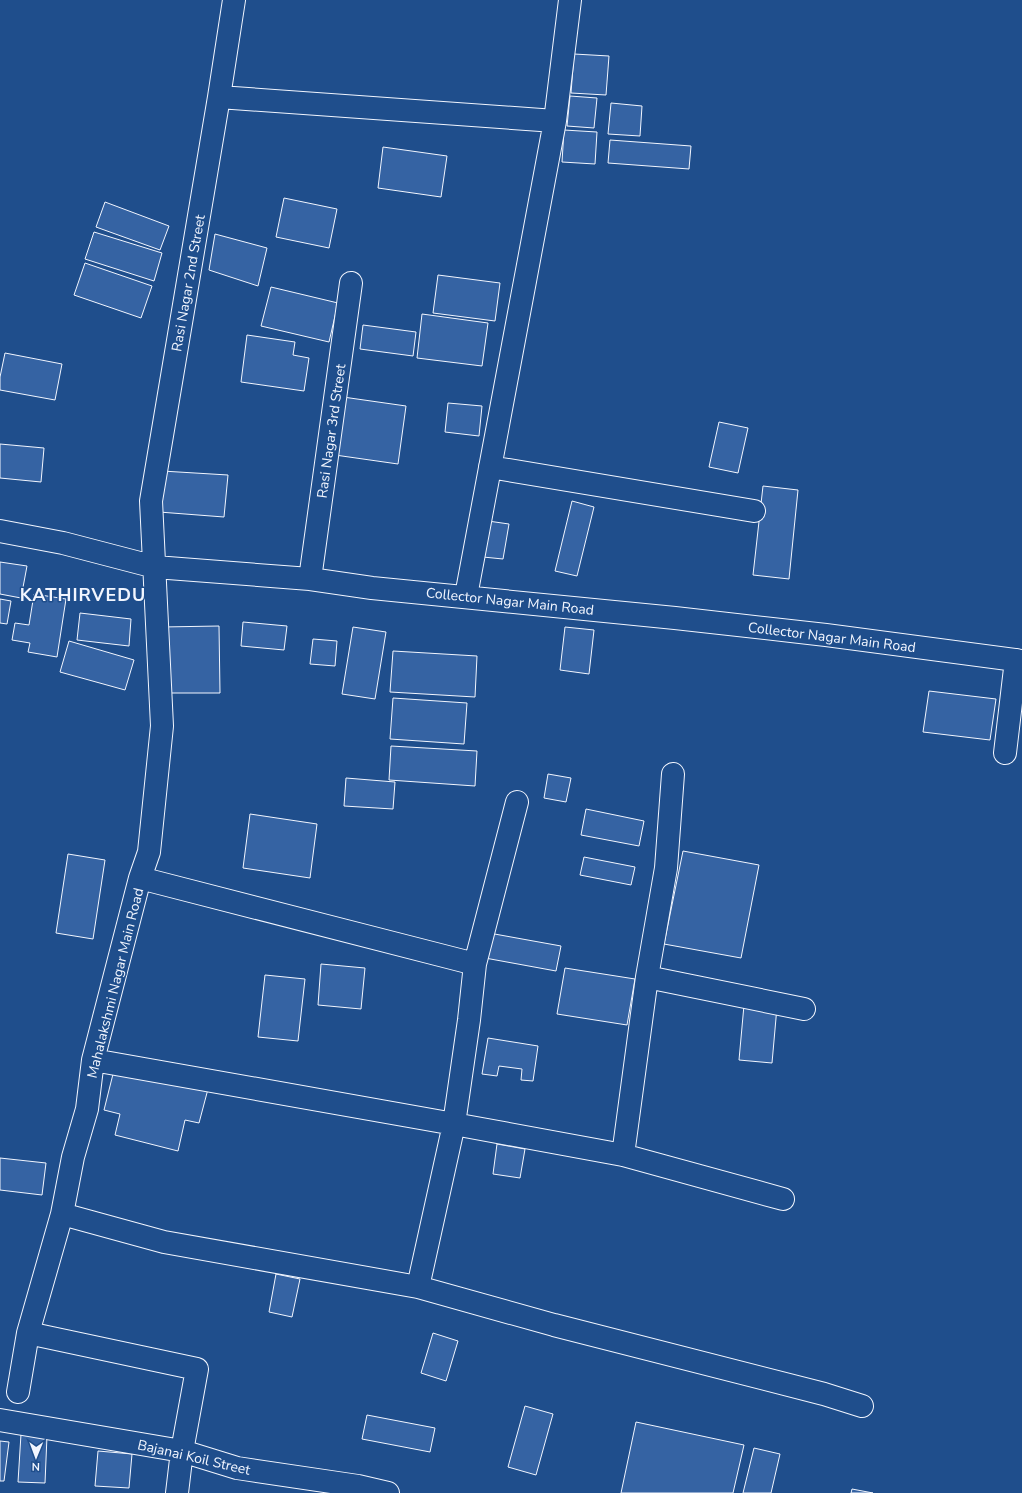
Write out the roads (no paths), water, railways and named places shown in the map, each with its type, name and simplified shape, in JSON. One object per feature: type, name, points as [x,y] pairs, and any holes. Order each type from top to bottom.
[{"type":"street","name":"Rasi Nagar 2nd Street","points":[[154,567],[151,501],[234,0]]},
{"type":"street","points":[[466,596],[555,121],[570,0]]},
{"type":"street","points":[[219,97],[555,121]]},
{"type":"street","name":"Rasi Nagar 3rd Street","points":[[310,579],[351,282]]},
{"type":"street","points":[[490,467],[754,511]]},
{"type":"street","name":"Collector Nagar Main Road","points":[[0,531],[64,543],[154,567],[310,579],[372,588],[466,596],[675,618],[826,635],[1019,661]]},
{"type":"street","name":"Mahalakshmi Nagar Main Road","points":[[18,1392],[28,1333],[62,1214],[73,1157],[87,1109],[93,1060],[140,878],[149,852],[162,726],[154,567]]},
{"type":"street","points":[[1005,753],[1019,661]]},
{"type":"street","points":[[623,1156],[647,977],[666,868],[673,774]]},
{"type":"street","points":[[418,1287],[454,1124],[469,1020],[475,964],[517,802]]},
{"type":"street","points":[[140,878],[475,964]]},
{"type":"street","points":[[647,977],[804,1009]]},
{"type":"street","points":[[93,1060],[454,1124],[623,1156],[784,1199]]},
{"type":"street","points":[[62,1214],[164,1242],[418,1287],[554,1325],[824,1394],[862,1406]]},
{"type":"street","points":[[28,1333],[197,1370],[182,1451],[177,1493]]},
{"type":"street","name":"Bajanai Koil Street","points":[[0,1420],[182,1451],[237,1468],[357,1490],[388,1493]]},
{"type":"district","name":"KATHIRVEDU","points":[[83,595]]}]
